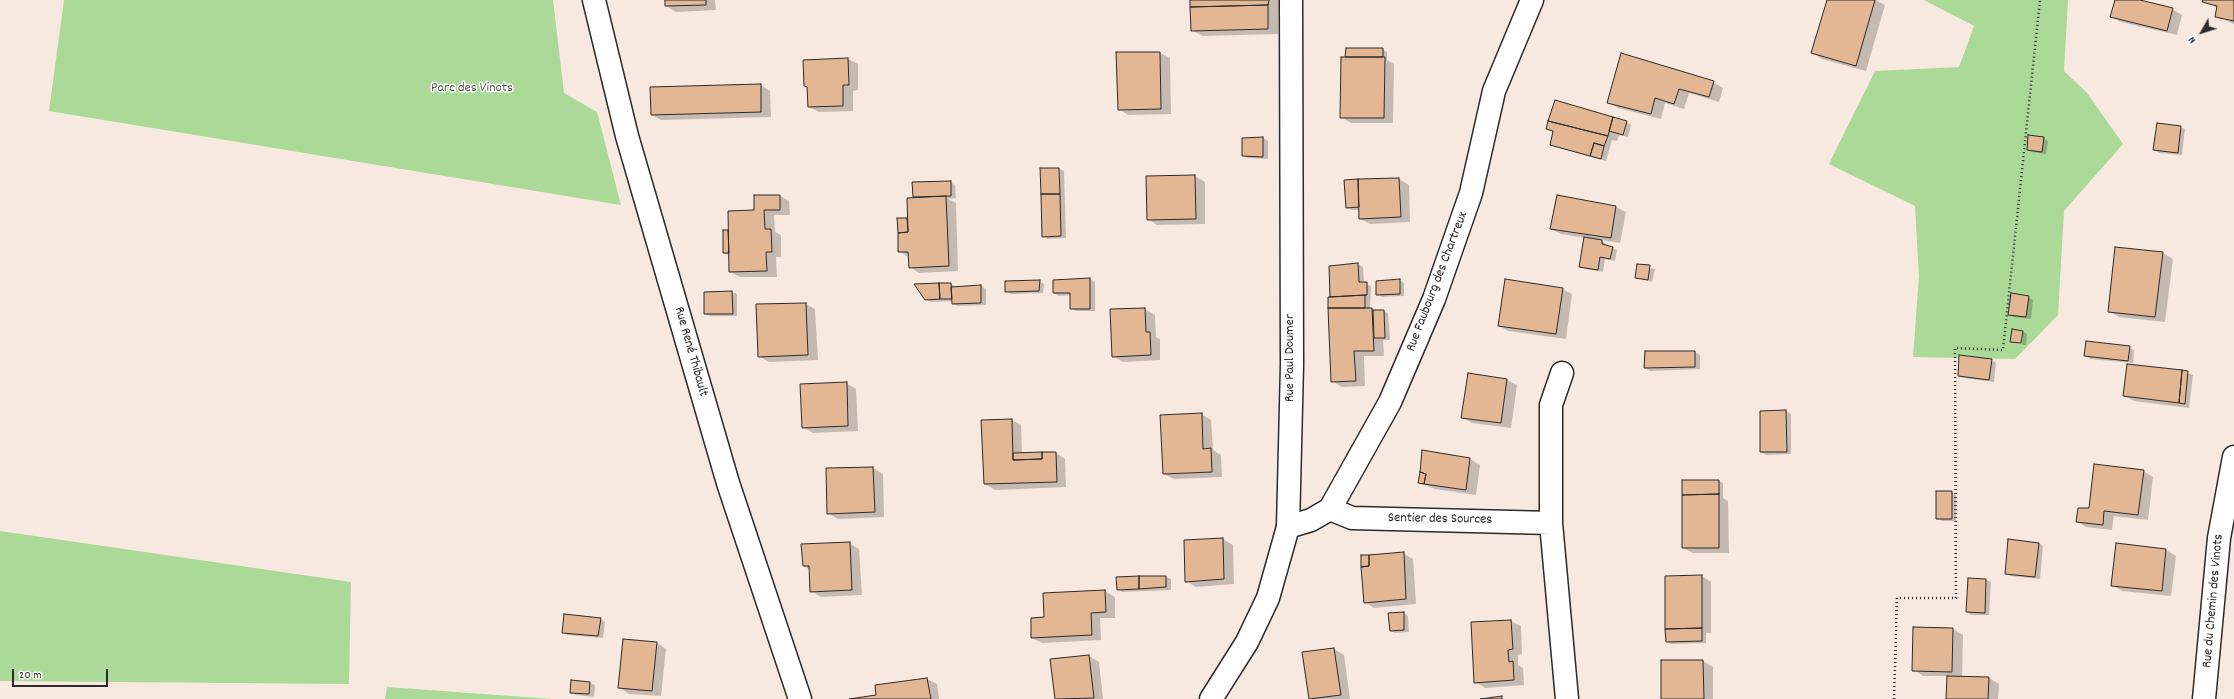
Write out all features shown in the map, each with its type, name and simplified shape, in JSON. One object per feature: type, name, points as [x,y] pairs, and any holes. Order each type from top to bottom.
[{"type":"street","name":"Rue René Thibault","points":[[594,0],[627,136],[728,484],[800,699]]},
{"type":"street","name":"Rue Paul Doumer","points":[[1211,699],[1247,642],[1268,598],[1288,527],[1292,365],[1291,0]]},
{"type":"street","name":"Rue Faubourg des Chartreux","points":[[1330,509],[1390,402],[1434,299],[1471,193],[1494,91],[1532,0]]},
{"type":"street","points":[[1562,373],[1551,405],[1551,523],[1567,699]]},
{"type":"street","name":"Rue du Chemin des Vinots","points":[[2204,699],[2219,538],[2234,457]]},
{"type":"street","points":[[1288,527],[1311,520],[1330,509]]},
{"type":"street","name":"Sentier des Sources","points":[[1330,509],[1352,518],[1551,523]]},
{"type":"path","points":[[1894,699],[1897,598],[1956,598],[1955,348],[2003,350],[2040,0]]},
{"type":"green space","name":"Parc des Vinots","points":[[64,0],[553,0],[564,93],[597,112],[621,205],[49,111]]},
{"type":"green space","points":[[1924,0],[2068,0],[2064,71],[2087,93],[2123,144],[2064,211],[2058,315],[2015,359],[1913,357],[1919,276],[1915,206],[1829,164],[1875,71],[1959,67],[1974,26]]},
{"type":"green space","points":[[0,531],[351,582],[349,684],[0,681]]},
{"type":"green space","points":[[387,687],[552,699],[385,699]]},
{"type":"building","points":[[665,0],[706,0],[706,5],[665,6]]},
{"type":"building","points":[[1190,0],[1269,0],[1268,5],[1190,7]]},
{"type":"building","points":[[1827,0],[1875,0],[1856,66],[1811,53]]},
{"type":"building","points":[[2115,0],[2140,0],[2173,8],[2167,31],[2110,17]]},
{"type":"building","points":[[2203,0],[2234,0],[2234,21],[2215,17],[2217,6],[2202,2]]},
{"type":"building","points":[[1268,5],[1268,29],[1191,31],[1190,7]]},
{"type":"building","points":[[1346,48],[1383,48],[1383,57],[1345,57]]},
{"type":"building","points":[[1116,52],[1160,52],[1161,109],[1118,110]]},
{"type":"building","points":[[1621,53],[1714,81],[1709,97],[1679,89],[1674,104],[1655,98],[1651,114],[1607,103]]},
{"type":"building","points":[[1341,57],[1385,57],[1384,118],[1340,118]]},
{"type":"building","points":[[848,58],[849,85],[843,85],[843,106],[808,107],[807,87],[804,86],[803,60]]},
{"type":"building","points":[[761,84],[761,112],[651,115],[650,87]]},
{"type":"building","points":[[1555,100],[1613,117],[1608,136],[1548,121]]},
{"type":"building","points":[[1613,117],[1627,121],[1623,135],[1609,131]]},
{"type":"building","points":[[1548,121],[1608,136],[1604,146],[1594,143],[1590,156],[1550,145],[1553,131],[1546,129]]},
{"type":"building","points":[[2157,123],[2181,126],[2178,153],[2153,150]]},
{"type":"building","points":[[2028,135],[2044,137],[2042,152],[2027,150]]},
{"type":"building","points":[[1263,137],[1263,157],[1242,156],[1242,138]]},
{"type":"building","points":[[1594,143],[1604,146],[1601,159],[1590,156]]},
{"type":"building","points":[[1040,168],[1059,168],[1060,194],[1041,194]]},
{"type":"building","points":[[1195,175],[1196,219],[1147,220],[1146,176]]},
{"type":"building","points":[[1399,178],[1401,217],[1359,219],[1358,179]]},
{"type":"building","points":[[1358,179],[1359,207],[1346,208],[1344,180]]},
{"type":"building","points":[[951,181],[951,196],[913,197],[912,182]]},
{"type":"building","points":[[1041,194],[1060,194],[1061,236],[1042,237]]},
{"type":"building","points":[[754,195],[780,195],[780,210],[764,210],[765,229],[771,229],[772,252],[766,252],[767,271],[729,272],[728,211],[754,210]]},
{"type":"building","points":[[1557,195],[1616,206],[1611,238],[1550,229]]},
{"type":"building","points":[[946,196],[949,266],[909,268],[908,252],[898,252],[898,233],[908,232],[907,198]]},
{"type":"building","points":[[897,218],[907,218],[908,232],[898,233]]},
{"type":"building","points":[[723,230],[728,230],[729,253],[723,253]]},
{"type":"building","points":[[1584,237],[1602,240],[1602,244],[1613,247],[1610,259],[1600,257],[1598,270],[1579,267]]},
{"type":"building","points":[[2115,247],[2163,252],[2155,317],[2108,312]]},
{"type":"building","points":[[1358,263],[1359,282],[1367,282],[1367,295],[1330,297],[1329,266]]},
{"type":"building","points":[[1637,264],[1650,265],[1648,280],[1635,278]]},
{"type":"building","points":[[1090,278],[1090,309],[1070,309],[1070,293],[1053,293],[1053,280]]},
{"type":"building","points":[[1400,279],[1400,294],[1376,295],[1376,281]]},
{"type":"building","points":[[1505,279],[1563,288],[1556,334],[1498,326]]},
{"type":"building","points":[[1040,280],[1039,291],[1005,292],[1005,281]]},
{"type":"building","points":[[939,283],[951,283],[952,299],[940,299]]},
{"type":"building","points":[[939,283],[940,299],[925,300],[914,284]]},
{"type":"building","points":[[981,285],[981,303],[952,304],[951,287]]},
{"type":"building","points":[[732,291],[733,314],[704,314],[704,292]]},
{"type":"building","points":[[2011,293],[2029,296],[2026,317],[2008,315]]},
{"type":"building","points":[[1365,295],[1365,308],[1328,308],[1328,297]]},
{"type":"building","points":[[806,303],[808,355],[758,357],[756,304]]},
{"type":"building","points":[[1145,308],[1146,332],[1150,332],[1151,355],[1112,357],[1110,309]]},
{"type":"building","points":[[1328,308],[1372,308],[1374,351],[1354,351],[1356,381],[1331,382]]},
{"type":"building","points":[[1373,310],[1384,310],[1385,338],[1374,338]]},
{"type":"building","points":[[2012,329],[2023,331],[2021,343],[2010,342]]},
{"type":"building","points":[[2086,341],[2130,346],[2128,361],[2084,356]]},
{"type":"building","points":[[1645,351],[1695,351],[1695,367],[1644,368]]},
{"type":"building","points":[[1959,355],[1992,359],[1989,380],[1958,376]]},
{"type":"building","points":[[2127,364],[2182,370],[2179,403],[2123,396]]},
{"type":"building","points":[[2182,370],[2188,371],[2185,404],[2179,403]]},
{"type":"building","points":[[1468,373],[1507,379],[1501,423],[1461,418]]},
{"type":"building","points":[[847,382],[848,426],[802,428],[800,384]]},
{"type":"building","points":[[1786,410],[1787,452],[1760,452],[1760,411]]},
{"type":"building","points":[[1202,413],[1203,449],[1211,448],[1212,472],[1163,474],[1160,415]]},
{"type":"building","points":[[1012,419],[1013,460],[1042,459],[1042,452],[1056,452],[1057,482],[984,484],[981,420]]},
{"type":"building","points":[[1422,450],[1470,458],[1466,490],[1424,484],[1426,474],[1420,472]]},
{"type":"building","points":[[1042,452],[1042,459],[1013,460],[1013,453]]},
{"type":"building","points":[[2094,464],[2144,470],[2138,515],[2104,511],[2103,525],[2076,522],[2078,508],[2089,508]]},
{"type":"building","points":[[873,467],[875,512],[827,514],[826,468]]},
{"type":"building","points":[[1420,472],[1426,474],[1424,484],[1418,483]]},
{"type":"building","points":[[1682,480],[1719,480],[1719,494],[1682,495]]},
{"type":"building","points":[[1936,491],[1952,491],[1952,519],[1936,519]]},
{"type":"building","points":[[1719,494],[1719,548],[1682,548],[1682,495]]},
{"type":"building","points":[[1223,538],[1224,579],[1185,582],[1184,540]]},
{"type":"building","points":[[2008,539],[2039,543],[2035,577],[2005,574]]},
{"type":"building","points":[[850,542],[852,590],[810,592],[809,566],[803,566],[801,544]]},
{"type":"building","points":[[2116,543],[2166,549],[2162,591],[2111,586]]},
{"type":"building","points":[[1404,552],[1406,599],[1364,603],[1361,567],[1369,566],[1369,555]]},
{"type":"building","points":[[1361,555],[1369,555],[1369,566],[1361,567]]},
{"type":"building","points":[[1702,575],[1702,628],[1665,629],[1665,576]]},
{"type":"building","points":[[1139,576],[1139,589],[1117,590],[1116,577]]},
{"type":"building","points":[[1139,576],[1166,576],[1166,587],[1139,589]]},
{"type":"building","points":[[1968,578],[1986,579],[1985,613],[1966,612]]},
{"type":"building","points":[[1105,590],[1106,612],[1091,613],[1092,635],[1031,638],[1031,618],[1044,617],[1043,593]]},
{"type":"building","points":[[1404,612],[1404,630],[1390,631],[1388,613]]},
{"type":"building","points":[[564,614],[601,618],[598,636],[562,633]]},
{"type":"building","points":[[1511,620],[1513,649],[1508,650],[1509,662],[1513,661],[1514,680],[1474,683],[1471,622]]},
{"type":"building","points":[[1913,627],[1953,628],[1952,672],[1912,671]]},
{"type":"building","points":[[1702,628],[1702,641],[1666,642],[1665,629]]},
{"type":"building","points":[[623,639],[657,642],[652,691],[618,688]]},
{"type":"building","points":[[1334,648],[1341,695],[1309,699],[1302,652]]},
{"type":"building","points":[[1089,655],[1094,698],[1055,699],[1050,659]]},
{"type":"building","points":[[1661,660],[1703,660],[1704,699],[1661,699]]},
{"type":"building","points":[[1947,676],[1989,677],[1988,699],[1946,699]]},
{"type":"building","points":[[927,678],[931,699],[849,699],[876,695],[875,685]]},
{"type":"building","points":[[571,680],[590,682],[589,694],[570,693]]},
{"type":"building","points":[[1502,696],[1502,699],[1480,699]]}]
